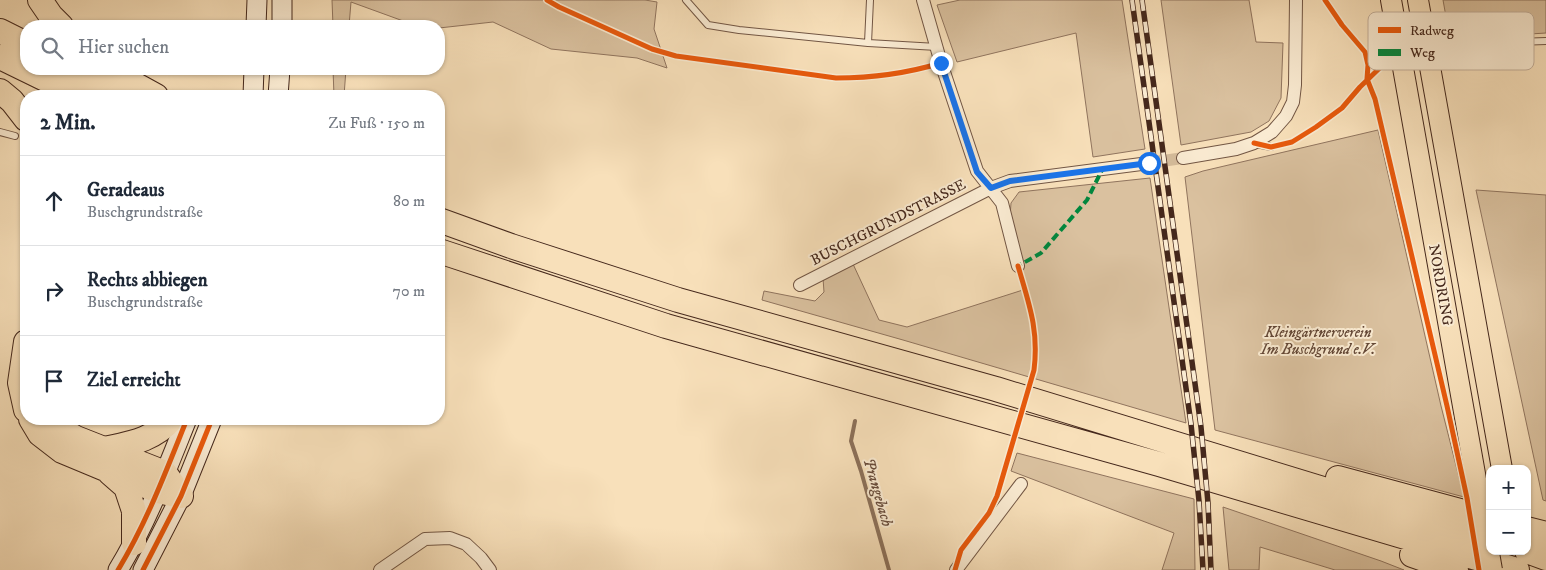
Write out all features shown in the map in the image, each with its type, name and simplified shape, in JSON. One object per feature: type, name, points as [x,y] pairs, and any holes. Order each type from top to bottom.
[{"type":"highway","points":[[40,0],[55,20]]},
{"type":"highway","points":[[0,31],[20,41]]},
{"type":"highway","points":[[0,57],[20,67]]},
{"type":"highway","points":[[37,75],[68,90]]},
{"type":"highway","points":[[85,75],[117,90]]},
{"type":"highway","points":[[118,75],[145,90]]},
{"type":"highway","points":[[0,91],[12,101],[20,125]]},
{"type":"highway","points":[[445,222],[511,246],[678,300],[987,386],[1486,539]]},
{"type":"highway","points":[[445,253],[666,326],[1159,464],[1518,570]]},
{"type":"highway","points":[[35,425],[40,434],[62,452],[109,472],[162,482]]},
{"type":"highway","points":[[53,425],[76,438],[105,449],[162,482],[181,496]]},
{"type":"highway","points":[[105,449],[140,441],[163,429],[167,425]]},
{"type":"highway","points":[[1187,448],[1310,470],[1485,510]]},
{"type":"highway","points":[[1159,464],[1243,498],[1456,570]]},
{"type":"highway","points":[[109,472],[126,487],[134,511],[134,543]]},
{"type":"highway","points":[[1531,530],[1546,534]]},
{"type":"highway","points":[[1531,552],[1546,558]]},
{"type":"main road","points":[[256,20],[257,0]]},
{"type":"main road","points":[[282,0],[282,20]]},
{"type":"main road","name":"NORDRING","points":[[1404,70],[1485,510],[1492,570]]},
{"type":"main road","name":"NORDRING","points":[[1431,70],[1501,465]]},
{"type":"main road","points":[[253,90],[254,75]]},
{"type":"main road","points":[[278,90],[280,75]]},
{"type":"main road","points":[[118,570],[134,543],[162,482],[185,425]]},
{"type":"main road","points":[[143,570],[181,496],[210,425]]},
{"type":"main road","points":[[1517,555],[1518,570]]},
{"type":"street","name":"BUSCHGRUNDSTRASSE","points":[[923,0],[977,172],[1002,203],[1018,266]]},
{"type":"street","points":[[1183,158],[1236,149],[1254,143],[1272,132],[1286,116],[1292,102],[1295,85],[1296,0]]},
{"type":"street","name":"BUSCHGRUNDSTRASSE","points":[[800,285],[991,188],[1010,181],[1149,163]]},
{"type":"street","points":[[956,570],[1021,484]]},
{"type":"street","points":[[380,570],[426,539],[450,538],[466,544],[490,570]]},
{"type":"lane","points":[[686,0],[708,25],[868,44],[937,48]]},
{"type":"lane","points":[[868,44],[870,0]]},
{"type":"lane","points":[[0,132],[20,128]]},
{"type":"lane","points":[[1254,143],[1271,147]]},
{"type":"green space","points":[[332,0],[645,0],[657,2],[654,29],[667,68],[637,58],[551,49],[493,22],[445,27],[445,20],[400,20],[351,2],[350,20],[333,20]]},
{"type":"green space","points":[[960,0],[1122,0],[1145,149],[1093,157],[1076,33],[957,62],[937,5]]},
{"type":"green space","points":[[1161,0],[1249,0],[1256,42],[1283,43],[1281,98],[1269,121],[1251,132],[1181,145]]},
{"type":"green space","points":[[1443,0],[1546,0],[1546,33],[1534,34],[1534,12],[1445,12]]},
{"type":"green space","points":[[333,75],[346,75],[344,90],[334,90]]},
{"type":"green space","name":"Kleingärtnerverein Im Buschgrund e.V.","points":[[1378,130],[1441,406],[1464,497],[1215,430],[1185,177],[1203,171]]},
{"type":"green space","points":[[1150,178],[1186,423],[762,300],[764,291],[815,301],[824,292],[823,278],[853,264],[879,320],[907,327],[1026,289],[1010,217],[1011,203],[1019,192]]},
{"type":"green space","points":[[1476,190],[1546,195],[1546,501],[1543,500]]},
{"type":"green space","points":[[1017,453],[1194,499],[1195,570],[1162,570],[1174,533],[1011,471]]},
{"type":"green space","points":[[1223,507],[1404,570],[1335,570],[1260,547],[1259,570],[1229,570]]},
{"type":"waterway","name":"Prangebach","points":[[855,421],[851,441],[889,570]]},
{"type":"tunnel","points":[[1149,163],[1183,158]]},
{"type":"railway","points":[[1132,0],[1191,424],[1199,501],[1203,570]]},
{"type":"railway","points":[[1142,0],[1201,427],[1208,503],[1211,570]]},
{"type":"marked path","points":[[1019,270],[1018,266],[1041,253],[1087,200],[1102,170]]},
{"type":"cycle path","points":[[547,0],[652,49],[676,56],[836,78],[889,74],[916,70],[941,63]]},
{"type":"cycle path","points":[[1325,0],[1342,25],[1365,52],[1368,65],[1367,79],[1375,99],[1447,406],[1467,498],[1479,570]]},
{"type":"cycle path","points":[[1254,143],[1271,147],[1292,142],[1342,108],[1378,70]]},
{"type":"cycle path","points":[[955,570],[961,550],[989,513],[997,496],[1034,370],[1034,330],[1018,266]]},
{"type":"cycle path","points":[[118,570],[147,515],[185,425]]},
{"type":"cycle path","points":[[143,570],[181,496],[210,425]]},
{"type":"route","points":[[941,63],[977,172],[991,188],[1010,181],[1149,163]]}]
